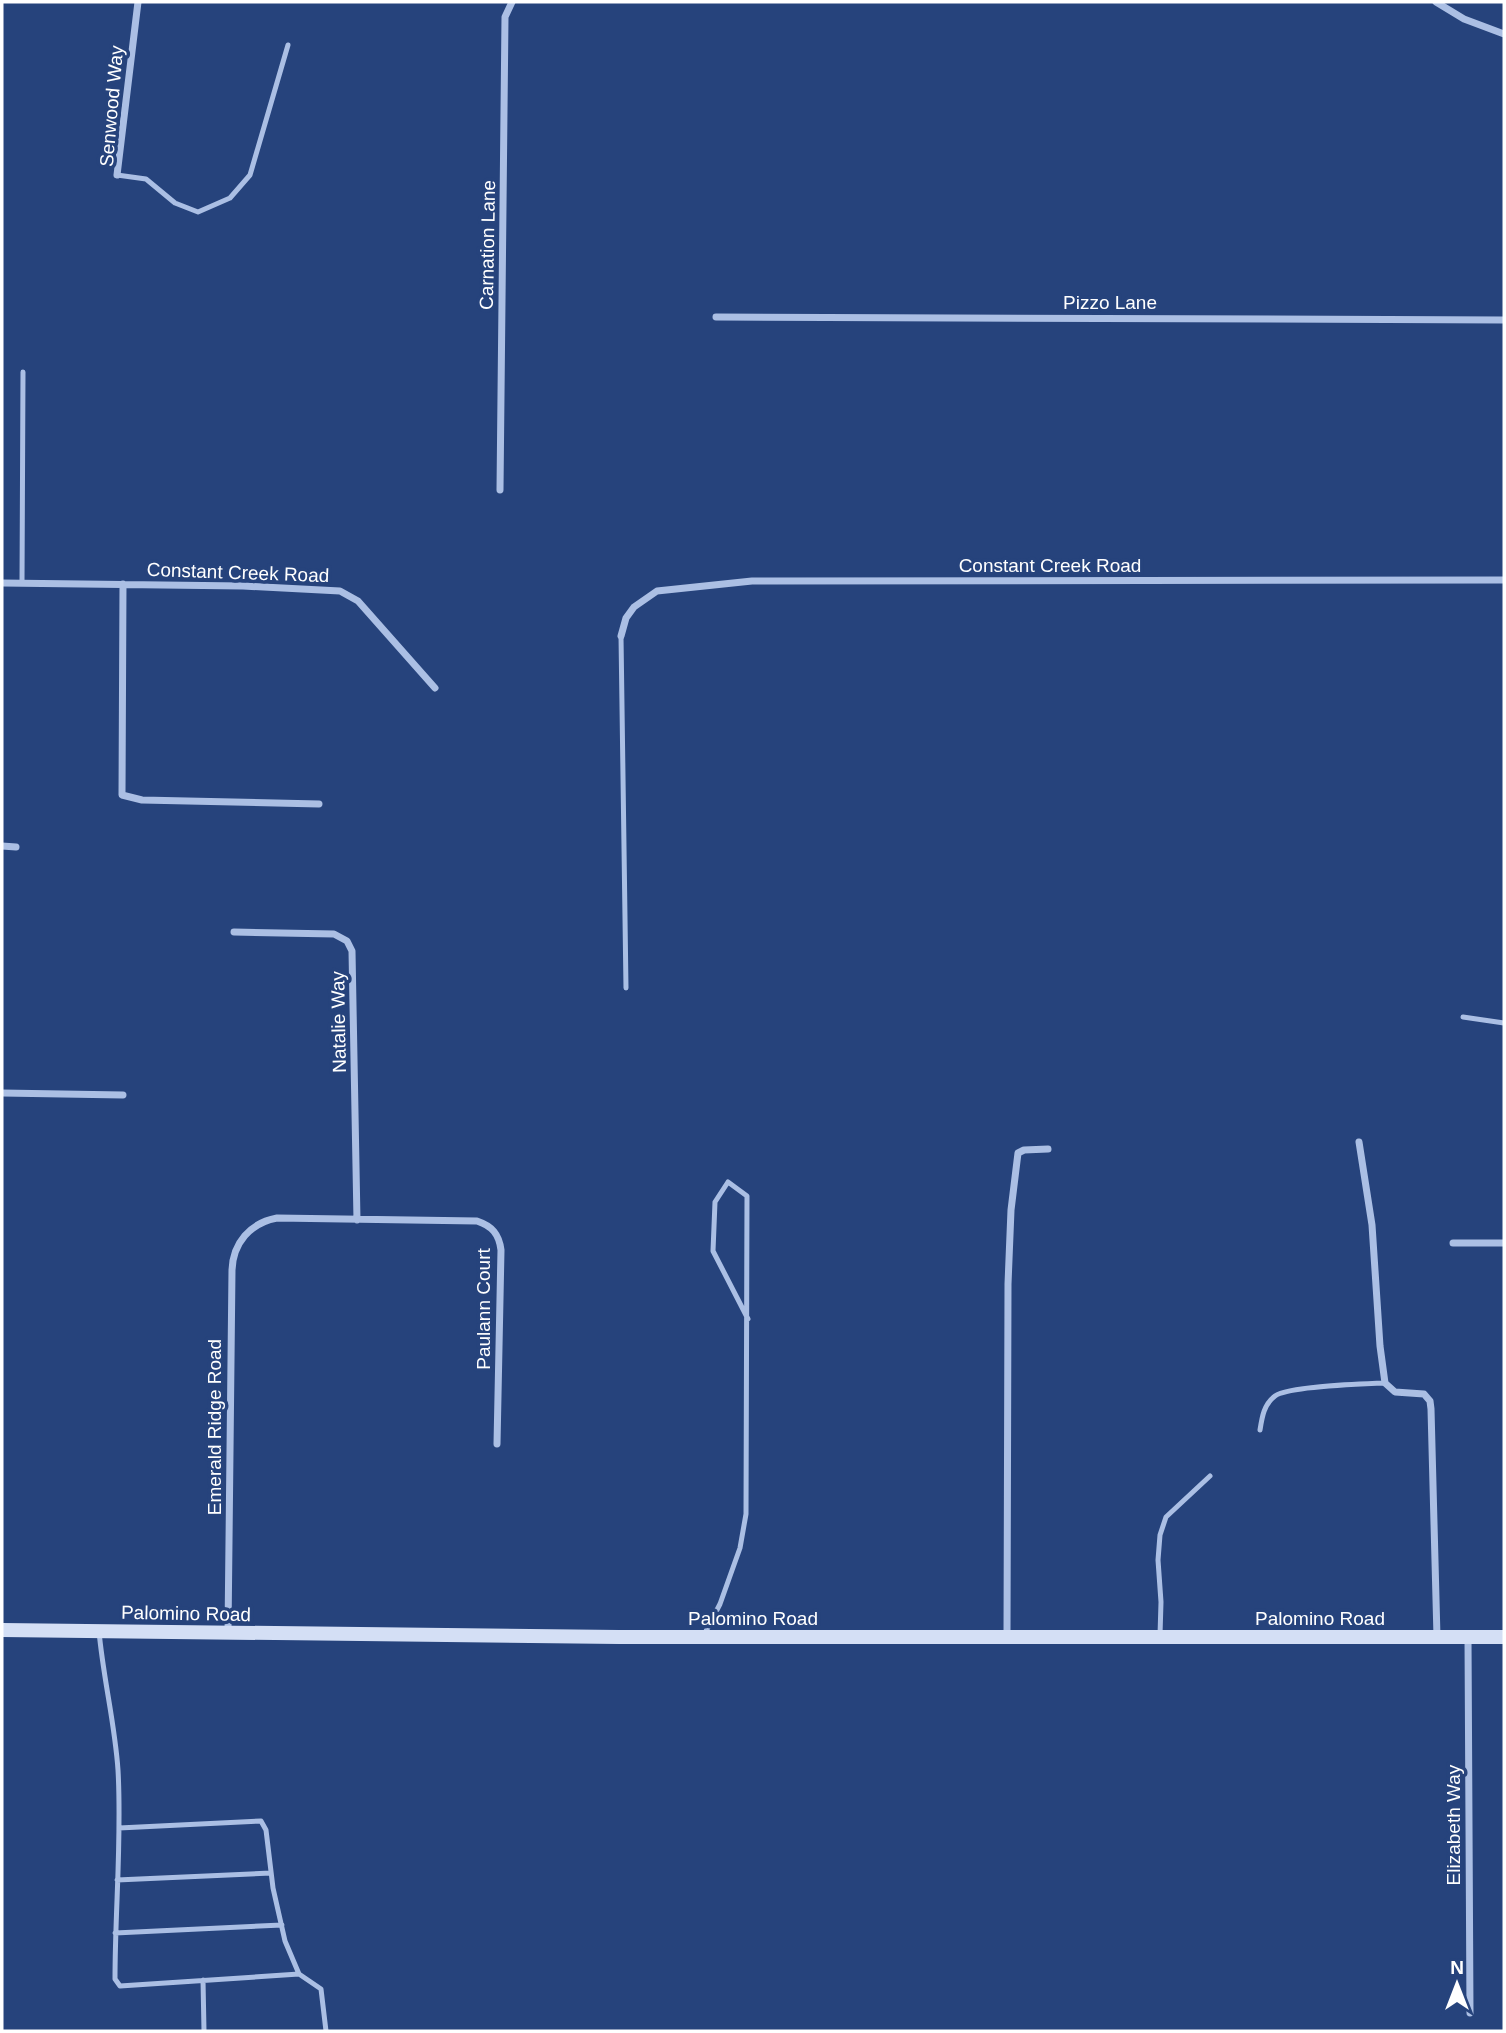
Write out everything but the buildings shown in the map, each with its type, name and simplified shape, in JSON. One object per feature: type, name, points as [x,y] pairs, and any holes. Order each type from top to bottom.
[{"type":"street","name":"Senwood Way","points":[[117,175],[138,2]]},
{"type":"street","name":"Carnation Lane","points":[[500,490],[505,17],[512,2]]},
{"type":"street","points":[[1436,2],[1464,19],[1504,34]]},
{"type":"street","name":"Pizzo Lane","points":[[716,317],[1504,320]]},
{"type":"street","name":"Constant Creek Road","points":[[621,636],[626,618],[634,607],[657,591],[740,582],[1504,580]]},
{"type":"street","name":"Constant Creek Road","points":[[2,583],[243,586],[340,591],[358,601],[435,688]]},
{"type":"street","points":[[123,584],[122,795],[142,800],[318,804]]},
{"type":"street","points":[[2,846],[16,847]]},
{"type":"street","name":"Natalie Way","points":[[234,932],[334,934],[347,941],[352,951],[358,1220]]},
{"type":"street","points":[[2,1093],[122,1095]]},
{"type":"street","points":[[1359,1142],[1372,1225],[1385,1383],[1395,1392],[1424,1394],[1432,1409],[1437,1638]]},
{"type":"street","points":[[1007,1637],[1008,1298],[1011,1210],[1018,1153],[1024,1150],[1048,1149]]},
{"type":"street","name":"Emerald Ridge Road","points":[[228,1633],[232,1269],[236,1248],[252,1228],[277,1218],[358,1220]]},
{"type":"street","name":"Paulann Court","points":[[358,1220],[477,1221],[496,1233],[501,1250],[497,1444]]},
{"type":"street","points":[[1453,1243],[1504,1243]]},
{"type":"street","name":"Palomino Road","points":[[2,1629],[703,1637],[1504,1637]]},
{"type":"street","name":"Elizabeth Way","points":[[1468,1637],[1470,2013]]},
{"type":"lane","name":"Senwood Way","points":[[117,175],[146,178],[175,203],[198,212],[230,198],[250,175],[288,45]]},
{"type":"lane","points":[[22,583],[23,372]]},
{"type":"lane","points":[[621,636],[626,988]]},
{"type":"lane","points":[[1463,1017],[1504,1023]]},
{"type":"lane","points":[[703,1637],[720,1604],[740,1548],[746,1514],[748,1319],[747,1196],[728,1182],[715,1202],[713,1251],[748,1319]]},
{"type":"lane","points":[[1260,1430],[1268,1402],[1278,1394],[1294,1390],[1385,1383]]},
{"type":"lane","points":[[1160,1638],[1160,1535],[1166,1517],[1210,1476]]},
{"type":"lane","points":[[99,1631],[101,1663],[117,1767],[119,1828],[115,1979],[120,1986],[299,1974]]},
{"type":"lane","points":[[119,1828],[261,1821],[266,1830],[271,1873],[285,1941],[299,1974],[321,1989],[326,2031]]},
{"type":"lane","points":[[117,1880],[271,1873]]},
{"type":"lane","points":[[115,1933],[282,1925]]},
{"type":"lane","points":[[204,1980],[204,2031]]}]
